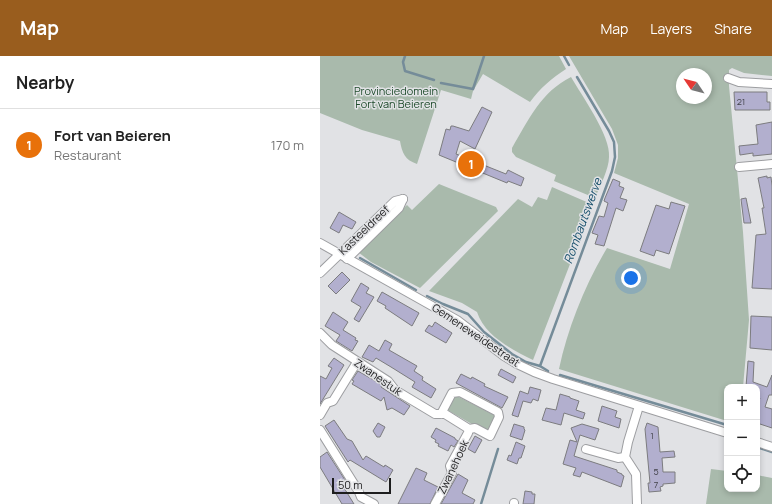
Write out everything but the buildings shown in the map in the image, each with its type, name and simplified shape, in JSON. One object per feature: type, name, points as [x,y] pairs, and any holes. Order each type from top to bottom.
[{"type":"street","points":[[728,78],[739,82],[772,84]]},
{"type":"street","points":[[739,167],[772,164]]},
{"type":"street","name":"Kasteeldreef","points":[[320,273],[395,201],[403,199],[399,208],[347,259]]},
{"type":"street","points":[[320,244],[339,255]]},
{"type":"street","name":"Gemeneweidestraat","points":[[339,255],[457,320],[504,356],[526,368],[553,379],[724,431]]},
{"type":"street","name":"Zwanestuk","points":[[320,333],[332,345],[388,381],[395,390],[435,414],[441,414],[445,414],[469,429],[475,428],[490,436],[499,417],[498,412],[460,392],[452,393],[441,414]]},
{"type":"street","points":[[320,415],[327,403],[333,401],[357,362]]},
{"type":"street","points":[[637,504],[636,474],[625,457],[639,406]]},
{"type":"street","name":"Zwanehoek","points":[[435,504],[452,473],[450,466],[469,429]]},
{"type":"street","points":[[320,430],[361,497],[374,504]]},
{"type":"street","points":[[760,443],[772,446]]},
{"type":"street","points":[[586,448],[618,458],[625,457]]},
{"type":"green space","name":"Provinciedomein Fort van Beieren","points":[[320,56],[559,56],[566,69],[546,84],[530,102],[483,74],[473,91],[471,99],[441,90],[417,164],[405,156],[400,141],[362,130],[320,113]]},
{"type":"green space","points":[[569,56],[772,56],[772,76],[744,73],[732,68],[729,70],[729,86],[743,232],[749,320],[743,384],[724,384],[724,420],[559,369],[572,322],[591,277],[607,248],[670,269],[689,204],[614,173],[618,158],[618,145],[612,129]]},
{"type":"green space","points":[[571,77],[601,127],[608,148],[608,167],[595,198],[554,181],[556,175],[516,157],[512,152],[512,148],[530,117],[544,98],[561,83]]},
{"type":"green space","points":[[439,184],[496,207],[498,211],[420,288],[371,262],[358,252],[407,205],[412,210]]},
{"type":"green space","points":[[552,187],[589,203],[592,207],[533,360],[492,335],[481,321],[477,312],[462,303],[429,291],[518,199],[532,207],[538,197],[547,200]]},
{"type":"green space","points":[[457,396],[494,415],[495,420],[487,431],[484,431],[449,411],[447,408],[453,397]]},
{"type":"green space","points":[[711,469],[724,471],[724,492],[760,492],[760,476],[772,478],[772,504],[706,504]]},
{"type":"waterway","points":[[405,56],[403,62],[405,71],[434,80]]},
{"type":"waterway","points":[[441,83],[473,89],[484,56]]},
{"type":"waterway","name":"Rombautswerve","points":[[564,56],[569,65]]},
{"type":"waterway","name":"Rombautswerve","points":[[548,371],[540,366],[612,171],[615,157],[614,142],[609,131],[577,77]]},
{"type":"waterway","points":[[360,258],[416,290]]},
{"type":"waterway","points":[[427,296],[468,314],[484,332],[512,354],[526,362],[540,366]]},
{"type":"waterway","name":"Rombautswerve","points":[[560,375],[724,424]]},
{"type":"waterway","name":"Rombautswerve","points":[[760,448],[772,452]]},
{"type":"waterway","points":[[481,504],[498,449]]},
{"type":"place","name":"Fort van Beieren","points":[[471,164]]}]
